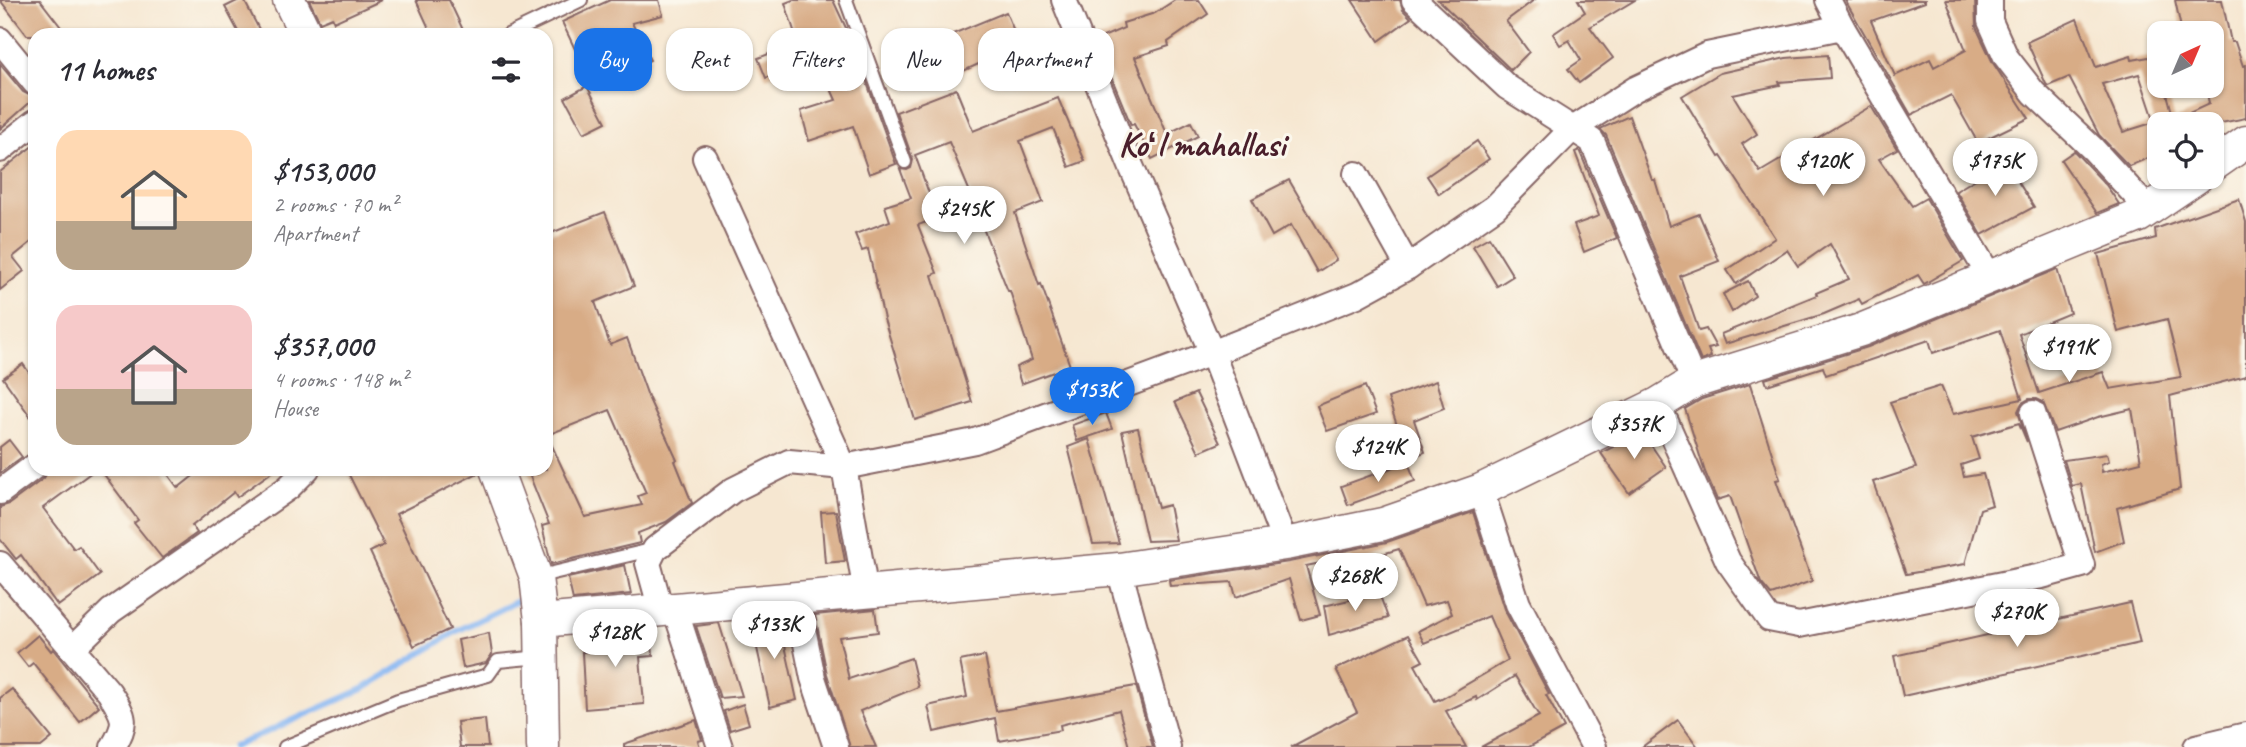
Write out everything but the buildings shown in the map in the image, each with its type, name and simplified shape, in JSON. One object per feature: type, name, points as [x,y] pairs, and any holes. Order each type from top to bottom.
[{"type":"street","points":[[289,0],[303,28]]},
{"type":"street","points":[[1064,0],[1131,166],[1212,353],[1285,544]]},
{"type":"street","points":[[1414,0],[1507,87],[1592,141],[1694,382]]},
{"type":"street","points":[[1828,0],[1990,277]]},
{"type":"street","points":[[1994,1],[1990,21],[2006,57],[2034,93],[2093,149],[2149,210]]},
{"type":"street","points":[[720,747],[649,564],[655,549],[733,490],[789,462],[844,467],[975,441],[1212,353],[1357,295],[1408,267],[1495,207],[1572,130],[1635,89],[1707,55],[1842,27]]},
{"type":"street","points":[[0,40],[28,74]]},
{"type":"street","points":[[0,150],[28,128]]},
{"type":"street","points":[[2224,158],[2246,142]]},
{"type":"street","points":[[705,158],[844,467],[866,593]]},
{"type":"street","points":[[1356,174],[1408,267]]},
{"type":"street","points":[[541,621],[1119,569],[1285,544],[1383,524],[1481,490],[1658,404],[1694,382],[1861,330],[2149,210],[2180,189]]},
{"type":"street","points":[[1658,404],[1728,561],[1769,619],[1799,625],[2042,576],[2082,565],[2033,413]]},
{"type":"street","points":[[0,492],[28,471]]},
{"type":"street","points":[[72,649],[111,611],[288,488],[300,476]]},
{"type":"street","points":[[499,476],[536,577],[541,621],[543,747]]},
{"type":"street","points":[[1481,490],[1518,604],[1594,747]]},
{"type":"street","points":[[0,564],[109,692],[121,712],[124,730],[113,747]]},
{"type":"street","points":[[1119,569],[1168,747]]},
{"type":"street","points":[[797,599],[813,678],[836,747]]},
{"type":"street","points":[[2196,747],[2246,735]]},
{"type":"lane","points":[[524,28],[582,0]]},
{"type":"lane","points":[[846,0],[905,162]]},
{"type":"lane","points":[[536,577],[655,549]]},
{"type":"lane","points":[[285,747],[398,700],[488,675],[498,662],[542,657]]},
{"type":"waterway","points":[[233,747],[363,689],[457,631],[520,600],[531,599]]},
{"type":"district","name":"Koʻl mahallasi","points":[[1202,144]]}]
